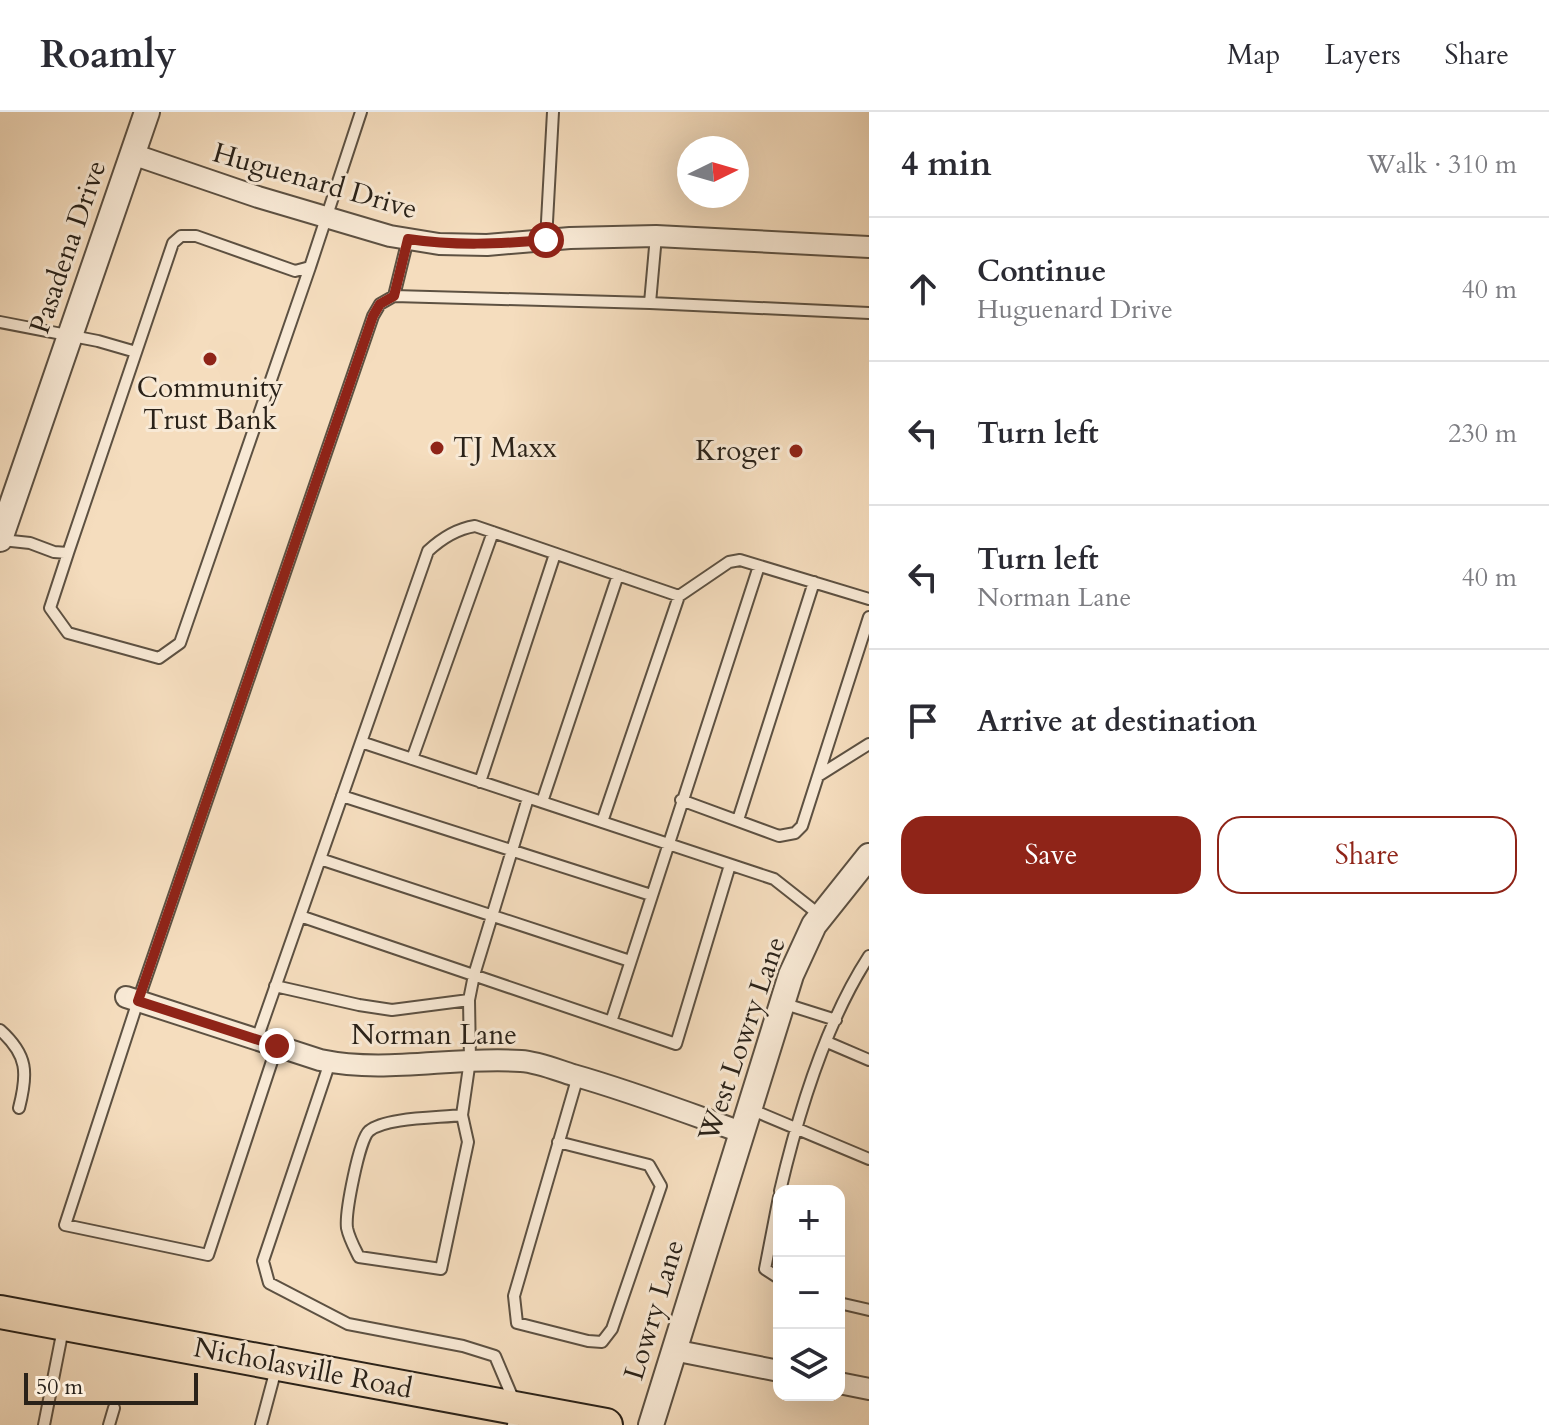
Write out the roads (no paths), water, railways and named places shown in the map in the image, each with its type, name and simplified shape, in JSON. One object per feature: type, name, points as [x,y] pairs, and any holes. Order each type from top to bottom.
[{"type":"main road","name":"Nicholasville Road","points":[[0,1312],[278,1364],[515,1417],[606,1425]]},
{"type":"street","name":"Pasadena Drive","points":[[0,539],[147,112]]},
{"type":"street","name":"Huguenard Drive","points":[[132,154],[328,218],[390,236],[439,244],[487,245],[656,236],[869,247]]},
{"type":"street","name":"West Lowry Lane","points":[[715,1212],[791,975],[814,925],[869,856]]},
{"type":"street","name":"Norman Lane","points":[[132,999],[330,1062],[381,1067],[470,1060],[524,1061],[626,1090],[741,1132]]},
{"type":"street","name":"Lowry Lane","points":[[651,1425],[715,1212]]},
{"type":"street","points":[[673,1350],[773,1370]]},
{"type":"street","points":[[845,1384],[869,1389]]},
{"type":"lane","points":[[310,267],[295,271],[196,236],[181,236],[173,243],[50,608],[68,633],[159,658],[180,643],[328,218],[361,112]]},
{"type":"lane","points":[[546,240],[553,112]]},
{"type":"lane","points":[[650,303],[656,236]]},
{"type":"lane","points":[[394,296],[408,239]]},
{"type":"lane","points":[[277,1046],[208,1255],[65,1225],[132,999],[373,316],[380,304],[394,296],[869,313]]},
{"type":"lane","points":[[0,322],[98,341],[136,352]]},
{"type":"lane","points":[[257,1039],[428,551],[441,539],[475,526],[679,596]]},
{"type":"lane","points":[[412,759],[493,532]]},
{"type":"lane","points":[[0,539],[68,553]]},
{"type":"lane","points":[[480,782],[555,554]]},
{"type":"lane","points":[[602,822],[679,596],[729,562],[740,560],[869,599]]},
{"type":"lane","points":[[611,1022],[759,566]]},
{"type":"lane","points":[[542,802],[618,575]]},
{"type":"lane","points":[[738,820],[814,582]]},
{"type":"lane","points":[[681,800],[779,836],[795,833],[802,826],[869,617]]},
{"type":"lane","points":[[361,742],[774,879],[821,916]]},
{"type":"lane","points":[[818,776],[869,744]]},
{"type":"lane","points":[[342,796],[651,895]]},
{"type":"lane","points":[[462,1115],[387,1123],[370,1130],[360,1143],[346,1224],[359,1257],[441,1269],[468,1142],[462,1115],[470,1060],[469,1000],[528,798]]},
{"type":"lane","points":[[320,859],[630,961]]},
{"type":"lane","points":[[300,916],[676,1044],[730,865]]},
{"type":"lane","points":[[781,1185],[795,1128],[827,1042],[854,979],[869,956]]},
{"type":"lane","points":[[275,986],[392,1010],[469,1000]]},
{"type":"lane","points":[[782,1003],[836,1020]]},
{"type":"lane","points":[[0,1030],[14,1043],[22,1060],[26,1079],[19,1108]]},
{"type":"lane","points":[[827,1042],[869,1060]]},
{"type":"lane","points":[[330,1062],[263,1261],[269,1283],[348,1324],[463,1346],[495,1356],[515,1417]]},
{"type":"lane","points":[[558,1142],[649,1165],[661,1186],[612,1329],[602,1342],[517,1323],[514,1296],[558,1142],[578,1076]]},
{"type":"lane","points":[[748,1108],[869,1159]]},
{"type":"lane","points":[[773,1228],[765,1269],[773,1274]]},
{"type":"lane","points":[[845,1304],[869,1310]]},
{"type":"lane","points":[[44,1425],[64,1324]]},
{"type":"lane","points":[[261,1425],[278,1364]]},
{"type":"lane","points":[[109,1425],[114,1408]]},
{"type":"place","name":"Community Trust Bank","points":[[210,359]]},
{"type":"place","name":"TJ Maxx","points":[[437,448]]},
{"type":"place","name":"Kroger","points":[[796,451]]}]
